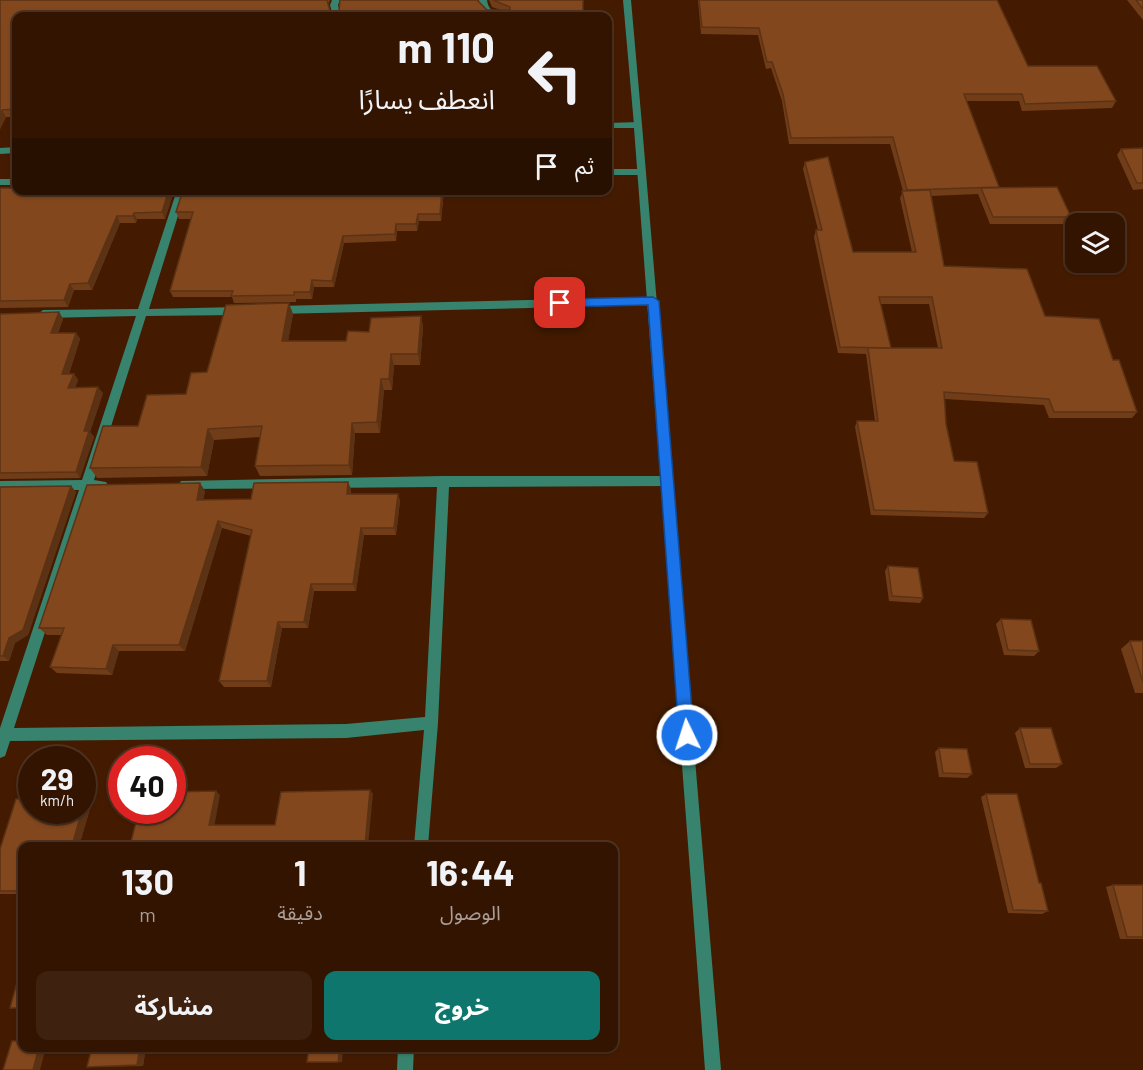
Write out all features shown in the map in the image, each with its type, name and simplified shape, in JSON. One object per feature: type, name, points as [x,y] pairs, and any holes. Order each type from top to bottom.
[{"type":"street","points":[[627,0],[653,301],[713,1070]]},
{"type":"street","points":[[612,126],[638,125]]},
{"type":"street","points":[[612,172],[642,172]]},
{"type":"street","points":[[0,751],[2,735],[180,195]]},
{"type":"street","points":[[261,310],[653,301]]},
{"type":"street","points":[[36,314],[249,310]]},
{"type":"street","points":[[421,842],[443,481]]},
{"type":"street","points":[[169,484],[667,481]]},
{"type":"street","points":[[0,486],[110,484]]},
{"type":"street","points":[[2,735],[346,731],[430,723]]},
{"type":"street","points":[[405,1070],[406,1052]]},
{"type":"building","points":[[0,0],[327,0],[330,11],[339,11],[340,0],[478,0],[487,10],[510,10],[510,7],[493,0],[583,0],[583,12],[12,12],[12,109],[2,110],[0,114]]},
{"type":"building","points":[[699,0],[997,0],[1028,66],[1097,66],[1116,101],[1025,104],[1022,94],[964,94],[999,187],[907,190],[893,137],[791,138],[783,94],[772,62],[767,62],[759,28],[702,27]]},
{"type":"building","points":[[1136,0],[1143,0],[1143,9]]},
{"type":"building","points":[[1143,148],[1143,183],[1137,183],[1121,149]]},
{"type":"building","points":[[828,157],[853,252],[916,252],[902,191],[930,190],[944,266],[1027,269],[1045,316],[1099,319],[1113,360],[1119,360],[1137,412],[1054,412],[1049,399],[944,392],[946,424],[954,461],[977,462],[988,513],[874,510],[857,421],[878,421],[868,348],[891,348],[840,347],[816,230],[822,230],[805,162]],"holes":[[[879,297],[932,297],[942,348],[891,348]]]},
{"type":"building","points":[[1057,187],[1069,213],[1065,213],[1065,217],[993,217],[981,188]]},
{"type":"building","points":[[0,188],[12,188],[12,195],[167,195],[162,212],[117,216],[88,283],[70,284],[64,300],[0,301]]},
{"type":"building","points":[[181,195],[442,195],[440,214],[418,214],[416,224],[396,224],[395,234],[343,236],[332,281],[312,280],[310,292],[294,292],[294,295],[231,296],[233,291],[170,291],[193,212],[176,212]]},
{"type":"building","points":[[289,303],[282,341],[346,341],[348,331],[369,332],[371,318],[421,316],[418,354],[391,354],[389,379],[381,379],[377,422],[352,423],[349,465],[255,466],[262,426],[208,429],[201,467],[90,468],[103,426],[138,426],[147,395],[186,394],[191,373],[207,372],[226,305]]},
{"type":"building","points":[[59,312],[51,333],[76,333],[62,374],[74,374],[68,388],[98,387],[84,431],[89,431],[76,472],[0,473],[0,314]]},
{"type":"building","points":[[348,482],[347,494],[398,494],[394,528],[361,528],[353,584],[311,584],[304,622],[278,622],[267,681],[219,681],[252,530],[218,521],[179,645],[113,645],[106,669],[50,667],[64,628],[39,628],[87,485],[200,483],[197,500],[251,499],[254,483]]},
{"type":"building","points":[[71,486],[23,630],[9,638],[3,656],[0,656],[0,487]]},
{"type":"building","points":[[888,566],[918,568],[923,598],[892,596]]},
{"type":"building","points":[[1001,619],[1031,620],[1039,651],[1008,650]]},
{"type":"building","points":[[1130,641],[1143,641],[1143,682]]},
{"type":"building","points":[[1020,728],[1051,728],[1062,764],[1030,764]]},
{"type":"building","points":[[939,748],[967,749],[972,774],[943,773]]},
{"type":"building","points":[[370,790],[365,842],[131,842],[136,824],[186,824],[186,792],[216,791],[209,825],[275,825],[281,792]]},
{"type":"building","points":[[986,794],[1017,794],[1048,911],[1013,910]]},
{"type":"building","points":[[16,799],[18,799],[18,824],[78,824],[73,842],[18,842],[18,891],[0,891],[0,849]]},
{"type":"building","points":[[1113,885],[1143,885],[1143,937],[1127,937]]},
{"type":"building","points":[[18,979],[18,1008],[10,1008]]},
{"type":"building","points":[[12,1041],[18,1041],[18,1052],[38,1052],[33,1070],[3,1070]]},
{"type":"building","points":[[91,1052],[139,1052],[137,1065],[87,1067]]},
{"type":"building","points":[[308,1052],[339,1052],[338,1062],[307,1062]]},
{"type":"route","points":[[560,303],[653,301],[687,735]]}]
